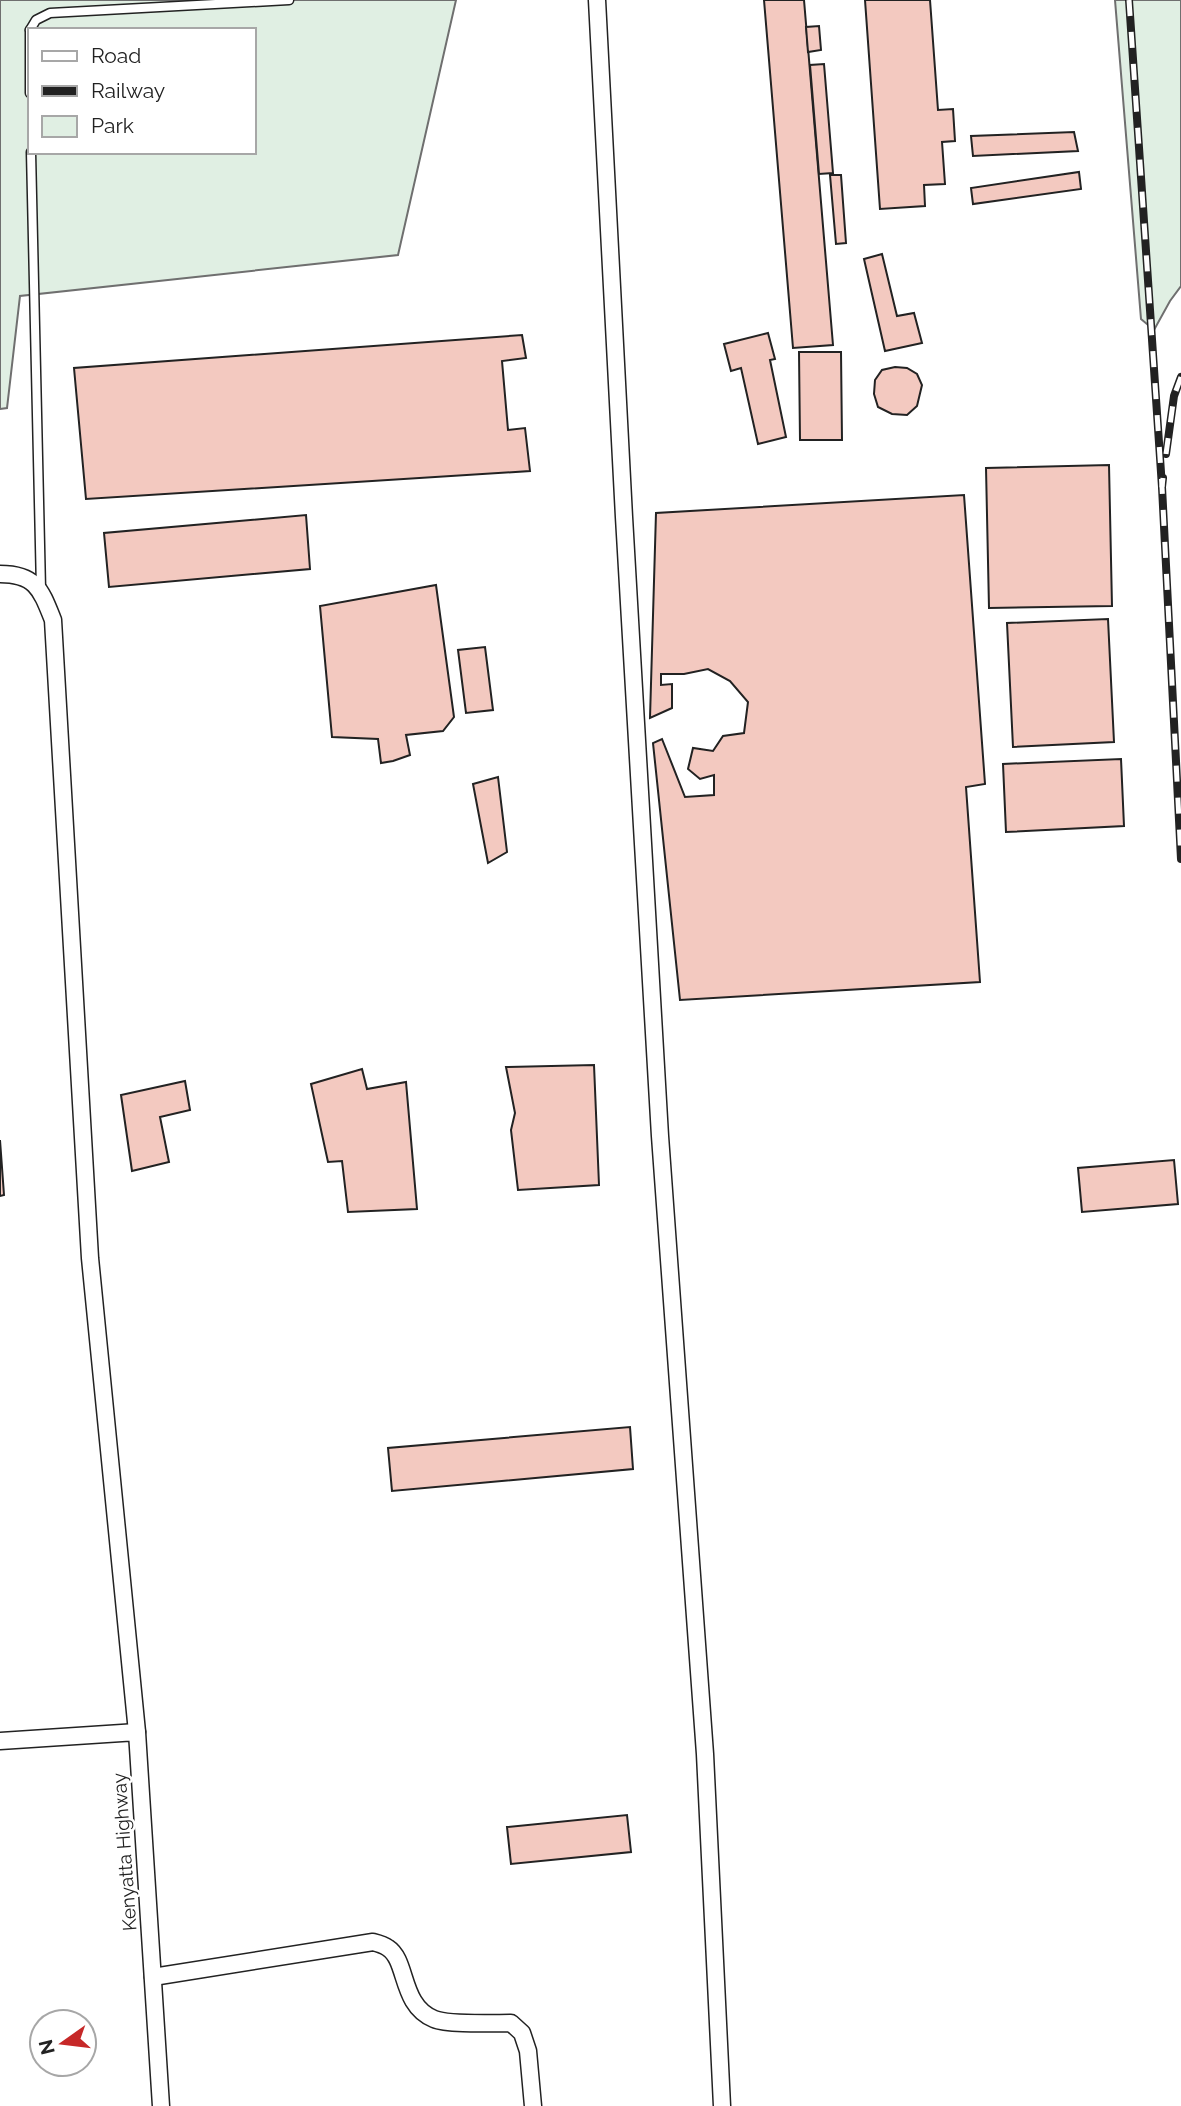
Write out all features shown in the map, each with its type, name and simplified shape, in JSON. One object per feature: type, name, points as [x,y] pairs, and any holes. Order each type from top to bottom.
[{"type":"street","points":[[597,0],[657,1081],[705,1754],[722,2106]]},
{"type":"street","points":[[0,574],[17,574],[41,589]]},
{"type":"street","name":"Kenyatta Highway","points":[[41,589],[52,620],[90,1258],[137,1732],[161,2106]]},
{"type":"street","points":[[0,1741],[137,1732]]},
{"type":"street","points":[[153,1977],[373,1941],[390,1948],[400,1964],[406,1988],[418,2008],[434,2020],[511,2023],[522,2033],[528,2051],[533,2106]]},
{"type":"lane","points":[[31,28],[36,20],[50,13],[289,0]]},
{"type":"lane","points":[[31,154],[41,589]]},
{"type":"green space","points":[[0,0],[456,0],[398,255],[20,296],[7,408],[0,409]]},
{"type":"green space","points":[[1115,0],[1181,0],[1181,286],[1154,330],[1141,319]]},
{"type":"building","points":[[764,0],[804,0],[833,345],[793,348]]},
{"type":"building","points":[[865,0],[930,0],[938,110],[953,109],[955,141],[942,142],[945,184],[924,185],[925,206],[880,209]]},
{"type":"building","points":[[819,26],[821,50],[808,52],[806,27]]},
{"type":"building","points":[[824,64],[833,173],[819,174],[810,65]]},
{"type":"building","points":[[1074,132],[1078,151],[973,156],[971,136]]},
{"type":"building","points":[[1079,172],[1081,189],[973,204],[971,188]]},
{"type":"building","points":[[830,175],[841,175],[846,243],[836,244]]},
{"type":"building","points":[[882,254],[897,316],[914,313],[922,343],[885,351],[864,259]]},
{"type":"building","points":[[768,333],[775,359],[770,360],[786,437],[758,444],[741,368],[731,371],[724,344]]},
{"type":"building","points":[[522,335],[526,358],[502,361],[508,430],[525,428],[530,471],[86,499],[74,368]]},
{"type":"building","points":[[799,352],[841,352],[842,440],[800,440]]},
{"type":"building","points":[[907,368],[917,374],[922,385],[917,406],[907,415],[892,414],[878,407],[874,394],[875,380],[882,370]]},
{"type":"building","points":[[1109,465],[1112,606],[989,608],[986,468]]},
{"type":"building","points":[[964,495],[985,784],[966,787],[980,982],[680,1000],[653,743],[662,739],[685,797],[714,795],[714,775],[700,779],[688,769],[693,748],[713,751],[723,736],[744,733],[748,702],[730,681],[708,669],[684,674],[661,674],[661,685],[672,684],[672,708],[650,718],[656,513]]},
{"type":"building","points":[[306,515],[310,569],[109,587],[104,533]]},
{"type":"building","points":[[436,585],[454,717],[443,731],[406,735],[410,755],[381,763],[378,739],[332,737],[320,606]]},
{"type":"building","points":[[1108,619],[1114,742],[1013,747],[1007,623]]},
{"type":"building","points":[[485,647],[493,710],[466,713],[458,650]]},
{"type":"building","points":[[1121,759],[1124,826],[1006,832],[1003,764]]},
{"type":"building","points":[[498,777],[507,852],[488,863],[473,784]]},
{"type":"building","points":[[594,1065],[599,1185],[518,1190],[511,1130],[515,1113],[506,1067]]},
{"type":"building","points":[[362,1069],[367,1089],[406,1082],[417,1209],[348,1212],[342,1161],[328,1162],[311,1084]]},
{"type":"building","points":[[185,1081],[190,1110],[160,1117],[169,1162],[132,1171],[121,1095]]},
{"type":"building","points":[[0,1140],[4,1195],[0,1196]]},
{"type":"building","points":[[1174,1160],[1178,1204],[1082,1212],[1078,1168]]},
{"type":"building","points":[[630,1427],[633,1469],[392,1491],[388,1448]]},
{"type":"building","points":[[627,1815],[631,1852],[511,1864],[507,1827]]},
{"type":"railway","points":[[1129,0],[1162,487]]},
{"type":"railway","points":[[1166,454],[1174,396],[1181,377]]},
{"type":"railway","points":[[1163,478],[1181,859]]}]
